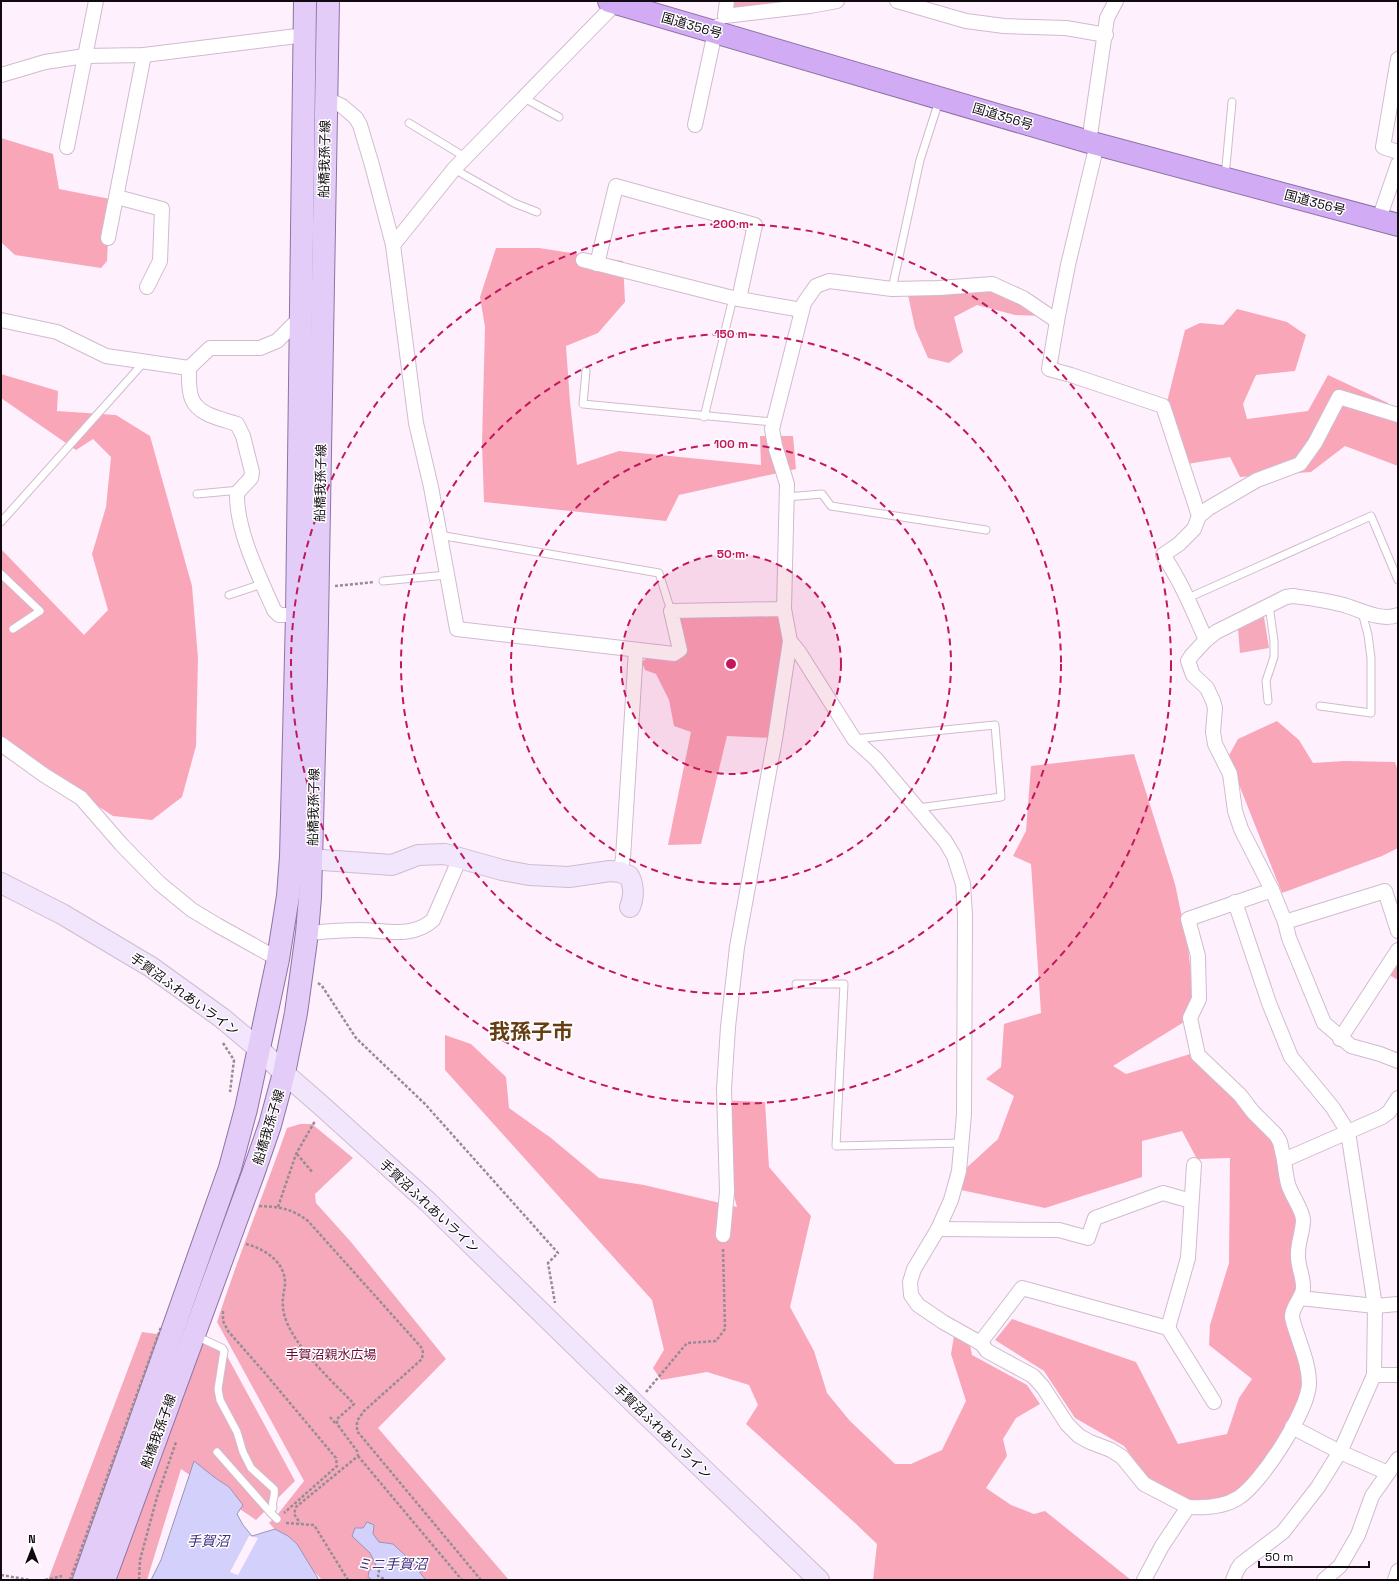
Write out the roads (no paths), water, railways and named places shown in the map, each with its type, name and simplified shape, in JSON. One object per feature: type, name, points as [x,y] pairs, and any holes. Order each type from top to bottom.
[{"type":"highway","name":"国道356号","points":[[612,2],[720,24],[940,97],[1093,143],[1389,222]]},
{"type":"main road","name":"船橋我孫子線","points":[[305,1],[300,318],[307,615]]},
{"type":"main road","name":"船橋我孫子線","points":[[84,1580],[179,1334],[254,1174],[270,1125],[284,1073],[296,1013],[307,934],[302,858],[307,615],[322,296],[328,1]]},
{"type":"main road","name":"船橋我孫子線","points":[[104,1580],[230,1168],[246,1109],[259,1049],[278,959],[288,896],[302,858]]},
{"type":"street","points":[[67,147],[96,1]]},
{"type":"street","points":[[695,125],[727,1]]},
{"type":"street","points":[[720,24],[837,1]]},
{"type":"street","points":[[897,1],[966,21],[1004,26],[1066,28],[1106,35]]},
{"type":"street","points":[[1116,1],[1107,18],[1093,143],[1057,321],[1049,370],[1070,375],[1163,406],[1199,516]]},
{"type":"street","points":[[393,244],[454,169],[524,98],[612,2]]},
{"type":"street","points":[[1,75],[45,62],[85,56],[144,55],[305,35]]},
{"type":"street","points":[[108,238],[144,55]]},
{"type":"street","points":[[1398,59],[1383,147],[1398,152]]},
{"type":"street","points":[[325,98],[342,106],[356,118],[360,125],[393,244],[416,423],[431,487],[457,629],[674,654],[680,650],[671,611],[784,609]]},
{"type":"street","points":[[1389,222],[1398,164]]},
{"type":"street","points":[[597,264],[616,186],[755,225],[736,298]]},
{"type":"street","points":[[117,197],[162,209],[160,261],[147,286]]},
{"type":"street","points":[[583,260],[736,298],[802,310]]},
{"type":"street","points":[[723,1235],[727,1192],[724,1089],[734,969],[775,739],[790,641],[784,609],[787,484],[775,446],[772,428],[804,303],[816,286],[829,281],[892,289],[939,288],[992,284],[1023,298],[1057,321]]},
{"type":"street","points":[[189,368],[210,348],[260,348],[277,341],[322,296]]},
{"type":"street","points":[[1,320],[57,332],[106,356],[189,368]]},
{"type":"street","points":[[189,368],[192,398],[196,407],[207,414],[237,424],[243,436],[252,472],[251,478],[237,494],[237,508],[244,536],[262,584],[276,614],[307,615]]},
{"type":"street","points":[[1206,640],[1188,598],[1163,555],[1179,544],[1194,529],[1199,516],[1209,508],[1257,480],[1300,464],[1315,443],[1339,397],[1398,415]]},
{"type":"street","points":[[1398,615],[1385,617],[1362,612],[1341,604],[1293,596],[1286,597],[1216,632],[1192,654],[1188,661],[1193,674],[1207,688],[1213,701],[1214,708],[1212,732],[1215,744],[1230,774],[1235,811],[1241,829],[1272,890],[1285,922],[1289,938],[1324,1023],[1340,1039],[1351,1046],[1398,1061]]},
{"type":"street","points":[[790,641],[799,652],[854,739],[876,759],[945,841],[954,856],[963,884],[965,915],[965,1093],[960,1171],[951,1200],[938,1229],[914,1269],[910,1282],[911,1295],[918,1305],[943,1322],[980,1343],[987,1351],[1028,1373],[1039,1381],[1067,1424],[1079,1436],[1111,1450],[1122,1457],[1144,1484],[1188,1508],[1212,1507],[1238,1498],[1246,1492],[1263,1473],[1284,1445],[1304,1402],[1309,1386],[1308,1370],[1292,1317],[1294,1307],[1303,1290],[1298,1253],[1303,1219],[1288,1184],[1280,1142],[1276,1135],[1245,1103],[1240,1094],[1198,1055],[1190,1018],[1199,999],[1199,989],[1198,956],[1188,919],[1272,890]]},
{"type":"street","points":[[620,872],[623,858],[636,650]]},
{"type":"street","points":[[1,744],[44,775],[81,798],[121,844],[159,883],[192,910],[278,959]]},
{"type":"street","points":[[302,858],[392,865],[418,855],[445,854],[502,870],[529,875],[569,877],[601,872],[620,872],[628,876],[632,882],[632,902],[630,907]]},
{"type":"street","points":[[307,934],[358,930],[389,933],[407,932],[428,924],[433,920],[460,858]]},
{"type":"street","name":"手賀沼ふれあいライン","points":[[1,883],[62,914],[151,967],[222,1018],[259,1049],[428,1202],[545,1317],[819,1580]]},
{"type":"street","points":[[1285,922],[1385,891],[1398,931]]},
{"type":"street","points":[[1233,1580],[1241,1564],[1288,1528],[1318,1487],[1340,1452],[1374,1375],[1375,1306],[1348,1132],[1333,1108],[1291,1057],[1269,1002],[1235,902]]},
{"type":"street","points":[[1340,1039],[1398,950]]},
{"type":"street","points":[[1284,1160],[1382,1117],[1389,1112],[1398,1098]]},
{"type":"street","points":[[1168,1328],[1188,1258],[1194,1165]]},
{"type":"street","points":[[938,1229],[1059,1230],[1088,1238],[1095,1218],[1164,1193],[1192,1201]]},
{"type":"street","points":[[980,1343],[1022,1288],[1168,1328],[1214,1402]]},
{"type":"street","points":[[1300,1298],[1375,1306],[1398,1304]]},
{"type":"street","points":[[1374,1375],[1398,1375]]},
{"type":"street","points":[[1292,1427],[1340,1452],[1388,1473]]},
{"type":"street","points":[[1324,1580],[1340,1566],[1358,1535],[1372,1496],[1398,1459]]},
{"type":"street","points":[[1144,1580],[1162,1546],[1188,1508]]},
{"type":"street","points":[[1395,1580],[1398,1571]]},
{"type":"lane","points":[[892,289],[920,160],[940,97]]},
{"type":"lane","points":[[524,98],[559,117]]},
{"type":"lane","points":[[1225,178],[1232,102]]},
{"type":"lane","points":[[409,124],[465,157]]},
{"type":"lane","points":[[454,169],[514,203],[537,212]]},
{"type":"lane","points":[[704,417],[736,298]]},
{"type":"lane","points":[[1,522],[145,361]]},
{"type":"lane","points":[[586,371],[583,404],[704,417],[773,422]]},
{"type":"lane","points":[[197,494],[240,490]]},
{"type":"lane","points":[[786,497],[822,494],[831,506],[986,530]]},
{"type":"lane","points":[[1188,598],[1371,516],[1398,580]]},
{"type":"lane","points":[[439,535],[659,573],[671,611]]},
{"type":"lane","points":[[1,574],[40,611],[13,629]]},
{"type":"lane","points":[[383,581],[447,575]]},
{"type":"lane","points":[[229,596],[262,584]]},
{"type":"lane","points":[[1268,701],[1266,681],[1274,657],[1274,641],[1269,606]]},
{"type":"lane","points":[[1320,706],[1371,713],[1371,658],[1368,635],[1362,612]]},
{"type":"lane","points":[[854,739],[995,725],[1001,797],[918,808]]},
{"type":"lane","points":[[796,984],[844,984],[836,1146],[962,1143]]},
{"type":"lane","points":[[179,1334],[222,1348],[224,1351],[218,1394],[223,1407],[237,1432],[243,1452],[252,1468],[274,1489],[275,1496],[272,1502],[273,1508],[270,1512]]},
{"type":"lane","points":[[217,1452],[277,1519]]},
{"type":"water","name":"手賀沼","points":[[194,1461],[229,1487],[243,1505],[237,1514],[243,1525],[252,1536],[275,1529],[288,1536],[297,1544],[319,1580],[151,1580],[161,1560]]},
{"type":"water","name":"ミニ手賀沼","points":[[367,1522],[374,1525],[373,1534],[379,1542],[393,1544],[408,1558],[426,1580],[372,1580],[368,1577],[369,1571],[376,1565],[370,1553],[352,1536],[355,1528],[363,1528]]},
{"type":"district","name":"我孫子市","points":[[531,1032]]},
{"type":"park label","name":"手賀沼親水広場","points":[[331,1354]]}]
